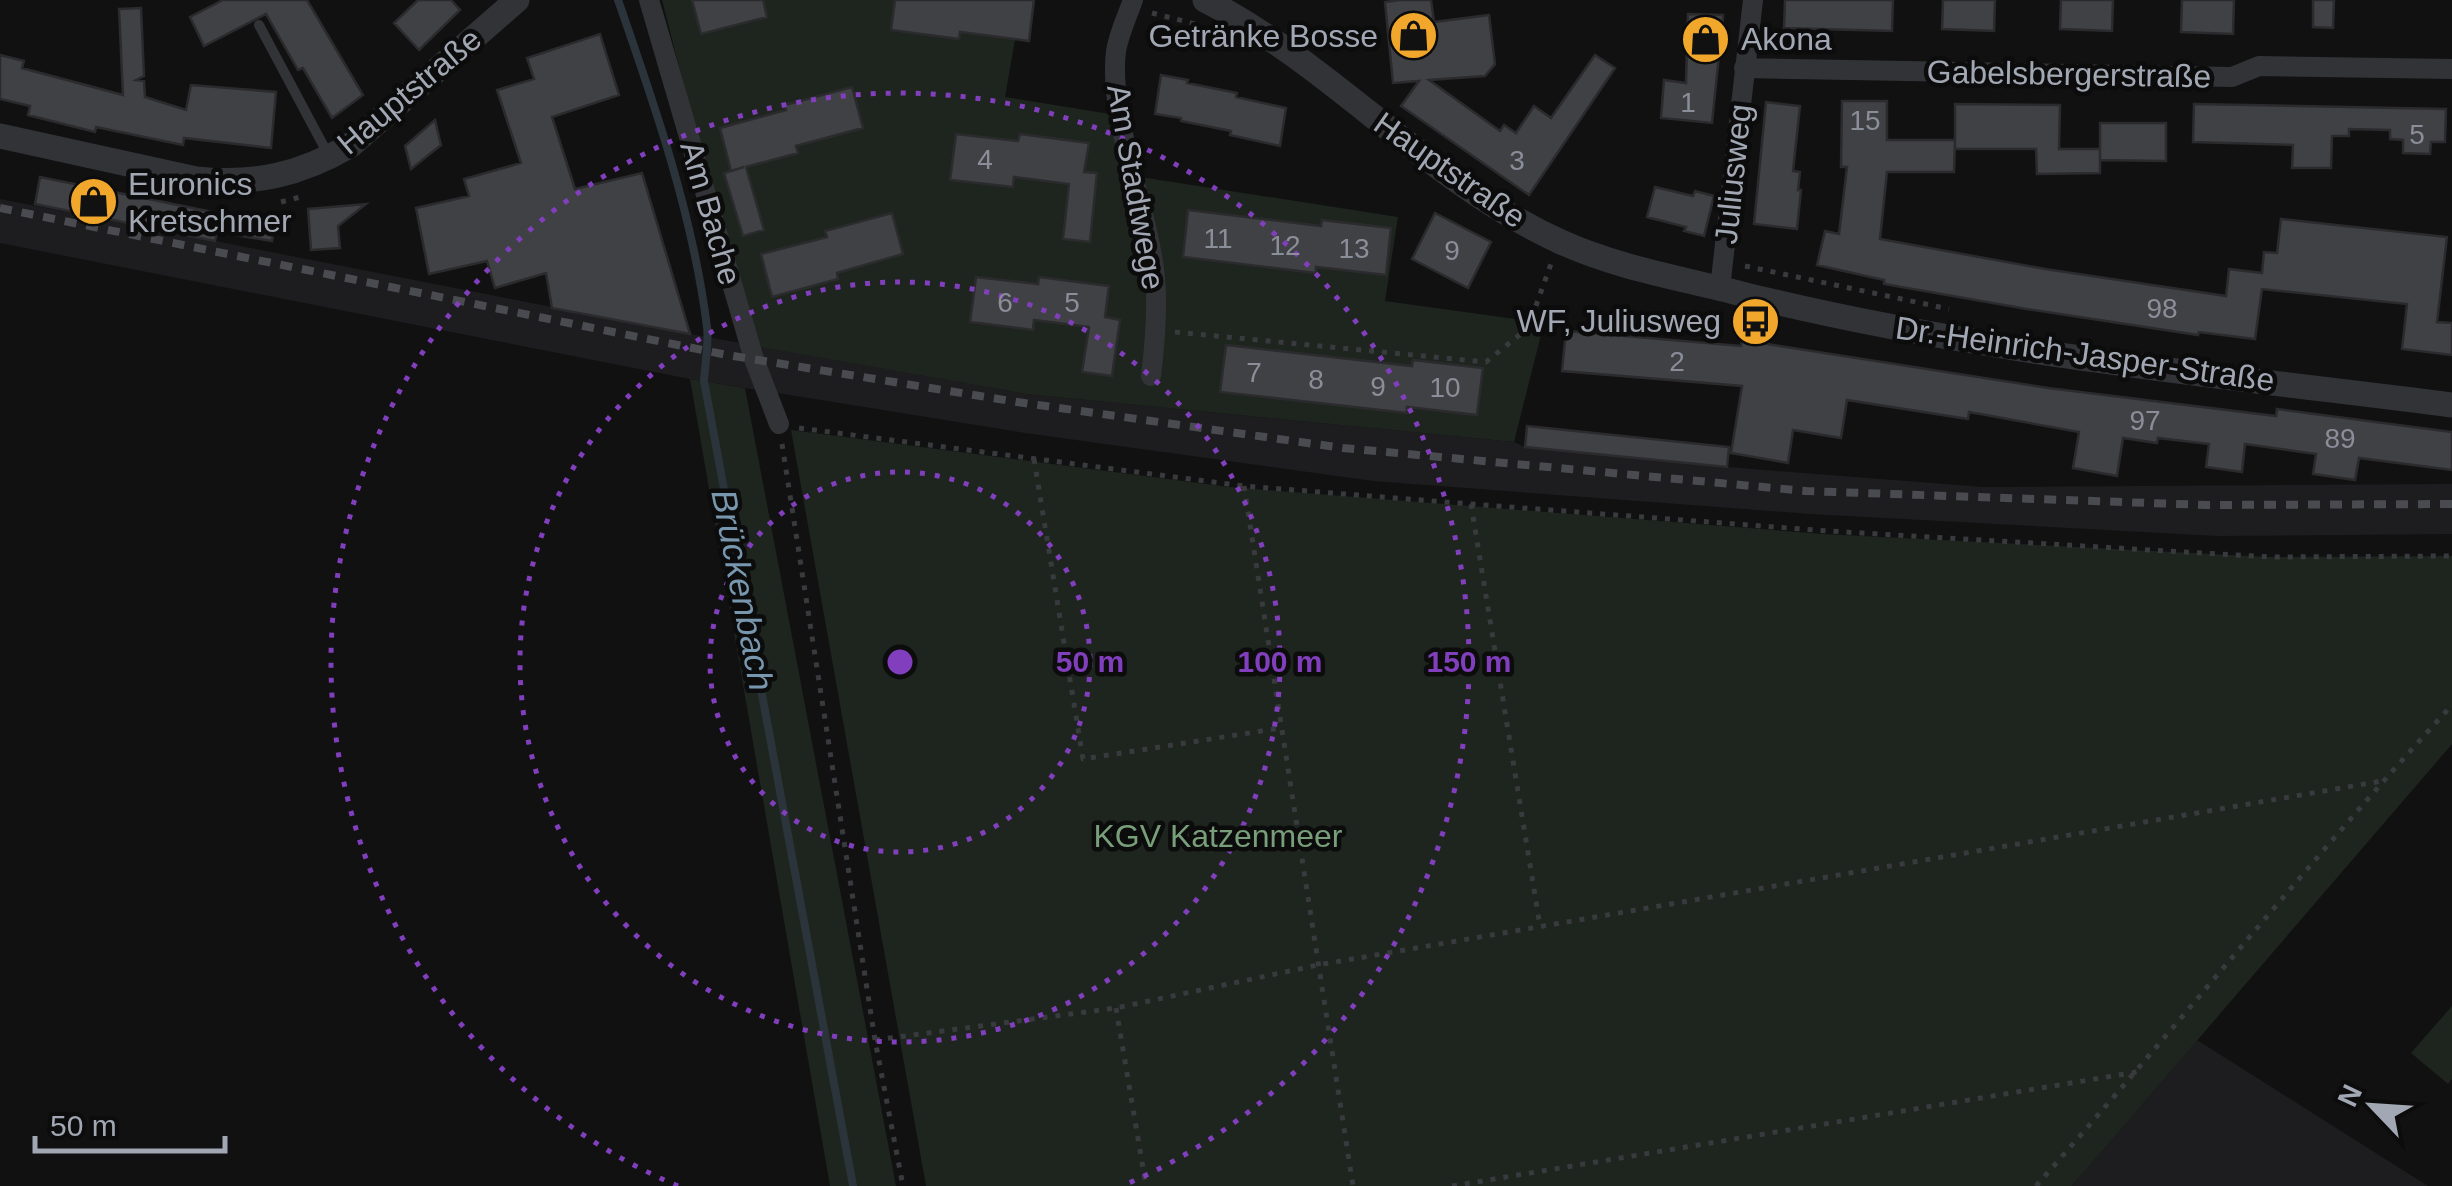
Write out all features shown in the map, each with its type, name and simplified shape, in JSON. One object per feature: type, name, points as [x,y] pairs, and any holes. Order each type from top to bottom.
[{"type":"street","name":"Hauptstraße","points":[[0,136],[159,172],[228,182],[282,177],[330,158],[388,115],[517,0]]},
{"type":"street","name":"Am Bache","points":[[650,0],[754,360],[779,424]]},
{"type":"street","name":"Am Stadtwege","points":[[1134,0],[1122,26],[1116,69],[1133,176],[1155,274],[1157,330],[1151,376]]},
{"type":"street","name":"Hauptstraße","points":[[1205,0],[1280,45],[1491,204],[1561,242],[1628,266],[1720,288]]},
{"type":"street","name":"Juliusweg","points":[[1720,288],[1752,0]]},
{"type":"street","name":"Gabelsbergerstraße","points":[[1744,68],[2232,78],[2259,66],[2452,69]]},
{"type":"street","name":"Dr.-Heinrich-Jasper-Straße","points":[[1720,288],[1857,320],[1942,334],[2162,368],[2452,405]]},
{"type":"lane","points":[[258,25],[330,158]]},
{"type":"path","points":[[1157,330],[1486,362],[1528,328],[1561,242]]},
{"type":"path","name":"Dr.-Heinrich-Jasper-Straße","points":[[1724,262],[1949,309]]},
{"type":"path","points":[[903,1186],[875,1040],[779,424],[1244,486],[1472,504],[2270,557],[2452,556]]},
{"type":"path","points":[[1034,459],[1084,758],[1281,728]]},
{"type":"path","points":[[1244,486],[1353,1186]]},
{"type":"path","points":[[1472,504],[1540,926]]},
{"type":"path","points":[[2036,1186],[2382,780],[2452,705]]},
{"type":"path","points":[[875,1040],[1116,1008],[1318,965],[2382,780]]},
{"type":"path","points":[[1116,1008],[1146,1186]]},
{"type":"path","points":[[1452,1186],[2137,1072]]},
{"type":"shaded area","points":[[0,199],[690,334],[1026,394],[1727,467],[1983,487],[2452,484],[2452,534],[2218,536],[1811,514],[1373,481],[1025,433],[690,379],[0,243]]},
{"type":"shaded area","points":[[2197,1040],[2428,1186],[2072,1186]]},
{"type":"green space","points":[[662,0],[1034,0],[1015,40],[1005,97],[1122,116],[1134,176],[1398,217],[1385,301],[1544,323],[1514,442],[1026,394],[750,345]]},
{"type":"green space","points":[[690,379],[745,388],[896,1186],[830,1186]]},
{"type":"green space","name":"KGV Katzenmeer","points":[[791,430],[1229,487],[1823,534],[2270,557],[2452,556],[2452,744],[2072,1186],[926,1186]]},
{"type":"green space","points":[[2452,1006],[2452,1079],[2448,1084],[2411,1053]]},
{"type":"building","points":[[223,0],[307,0],[363,95],[332,118],[266,14],[204,46],[190,17]]},
{"type":"building","points":[[418,0],[451,0],[460,10],[419,50],[394,23]]},
{"type":"building","points":[[692,0],[763,0],[767,17],[701,34]]},
{"type":"building","points":[[895,0],[1034,0],[1029,41],[960,32],[959,39],[891,30]]},
{"type":"building","points":[[1431,0],[1434,22],[1489,15],[1495,64],[1485,76],[1429,80],[1500,131],[1504,125],[1516,133],[1534,106],[1551,118],[1595,55],[1615,68],[1529,195],[1401,106],[1419,81],[1393,83],[1385,2]]},
{"type":"building","points":[[1785,0],[1893,0],[1892,31],[1784,28]]},
{"type":"building","points":[[1943,0],[1995,0],[1994,31],[1942,29]]},
{"type":"building","points":[[2061,0],[2113,0],[2112,31],[2060,29]]},
{"type":"building","points":[[2182,0],[2234,0],[2233,34],[2181,32]]},
{"type":"building","points":[[2313,0],[2334,0],[2333,28],[2313,27]]},
{"type":"building","points":[[141,8],[144,76],[136,80],[144,81],[145,97],[186,110],[191,85],[276,92],[271,148],[184,138],[183,145],[96,127],[95,132],[28,115],[30,106],[0,99],[0,55],[24,61],[22,68],[123,95],[119,9]]},
{"type":"building","points":[[1688,14],[1723,15],[1722,55],[1712,123],[1661,118],[1664,80],[1686,83]]},
{"type":"building","points":[[600,34],[619,95],[552,117],[575,189],[642,173],[690,334],[552,308],[546,273],[495,288],[487,261],[429,274],[416,208],[469,196],[464,179],[521,163],[497,90],[534,79],[527,58]]},
{"type":"building","points":[[1161,75],[1286,108],[1280,146],[1155,114]]},
{"type":"building","points":[[852,87],[863,128],[796,146],[798,153],[746,167],[764,230],[743,236],[724,173],[731,171],[720,128]]},
{"type":"building","points":[[1842,101],[1887,101],[1887,140],[1955,140],[1954,172],[1887,172],[1880,239],[2226,296],[2229,269],[2262,273],[2264,252],[2277,253],[2281,219],[2447,237],[2437,322],[2452,323],[2452,355],[2402,349],[2407,304],[2262,289],[2255,339],[2199,332],[2198,335],[2027,309],[1884,284],[1884,280],[1817,265],[1825,231],[1839,234],[1847,167],[1841,167]]},
{"type":"building","points":[[1766,102],[1800,106],[1793,171],[1800,172],[1797,229],[1754,224]]},
{"type":"building","points":[[1955,104],[2060,105],[2059,149],[2100,149],[2100,173],[2037,174],[2036,149],[1955,149]]},
{"type":"building","points":[[2194,104],[2446,109],[2445,142],[2431,142],[2430,154],[2403,153],[2403,140],[2390,139],[2390,130],[2349,129],[2349,136],[2332,136],[2331,168],[2292,168],[2293,145],[2193,142]]},
{"type":"building","points":[[435,120],[441,145],[411,169],[405,146]]},
{"type":"building","points":[[2100,123],[2166,123],[2166,161],[2100,160]]},
{"type":"building","points":[[956,134],[1018,141],[1020,134],[1089,143],[1084,172],[1097,173],[1090,242],[1063,239],[1069,184],[1014,177],[1013,187],[950,180]]},
{"type":"building","points":[[40,177],[275,222],[272,241],[217,232],[215,241],[35,204]]},
{"type":"building","points":[[1655,187],[1693,196],[1695,191],[1714,196],[1704,236],[1647,217]]},
{"type":"building","points":[[366,204],[338,226],[340,248],[311,250],[308,209]]},
{"type":"building","points":[[1188,210],[1321,226],[1322,220],[1391,228],[1386,275],[1316,267],[1316,273],[1183,257]]},
{"type":"building","points":[[892,213],[903,254],[837,273],[838,279],[772,297],[761,254],[827,237],[825,231]]},
{"type":"building","points":[[1435,213],[1491,242],[1468,288],[1412,259]]},
{"type":"building","points":[[976,277],[1038,284],[1039,277],[1109,286],[1105,317],[1120,320],[1112,376],[1082,372],[1089,327],[1034,320],[1033,330],[970,322]]},
{"type":"building","points":[[1566,331],[1741,346],[1742,340],[2048,388],[2276,416],[2277,409],[2452,432],[2452,470],[2359,458],[2355,480],[2313,474],[2316,454],[2245,444],[2242,472],[2206,467],[2209,444],[2123,438],[2117,476],[2073,468],[2079,432],[1969,412],[1968,419],[1847,400],[1841,438],[1793,430],[1788,463],[1731,453],[1742,386],[1562,371]]},
{"type":"building","points":[[1226,345],[1412,366],[1413,360],[1483,368],[1477,415],[1407,407],[1407,413],[1220,392]]},
{"type":"building","points":[[1527,426],[1729,447],[1727,467],[1525,447]]},
{"type":"waterway","name":"Brückenbach","points":[[618,0],[671,161],[701,285],[707,334],[704,381],[853,1186]]},
{"type":"railway","points":[[0,208],[727,355],[1017,402],[1343,448],[1806,491],[2207,505],[2452,504]]},
{"type":"place","name":"Getränke Bosse","points":[[1413,36]]},
{"type":"place","name":"Akona","points":[[1706,39]]},
{"type":"place","name":"Euronics Kretschmer","points":[[93,202]]},
{"type":"place","name":"WF, Juliusweg","points":[[1756,321]]}]
